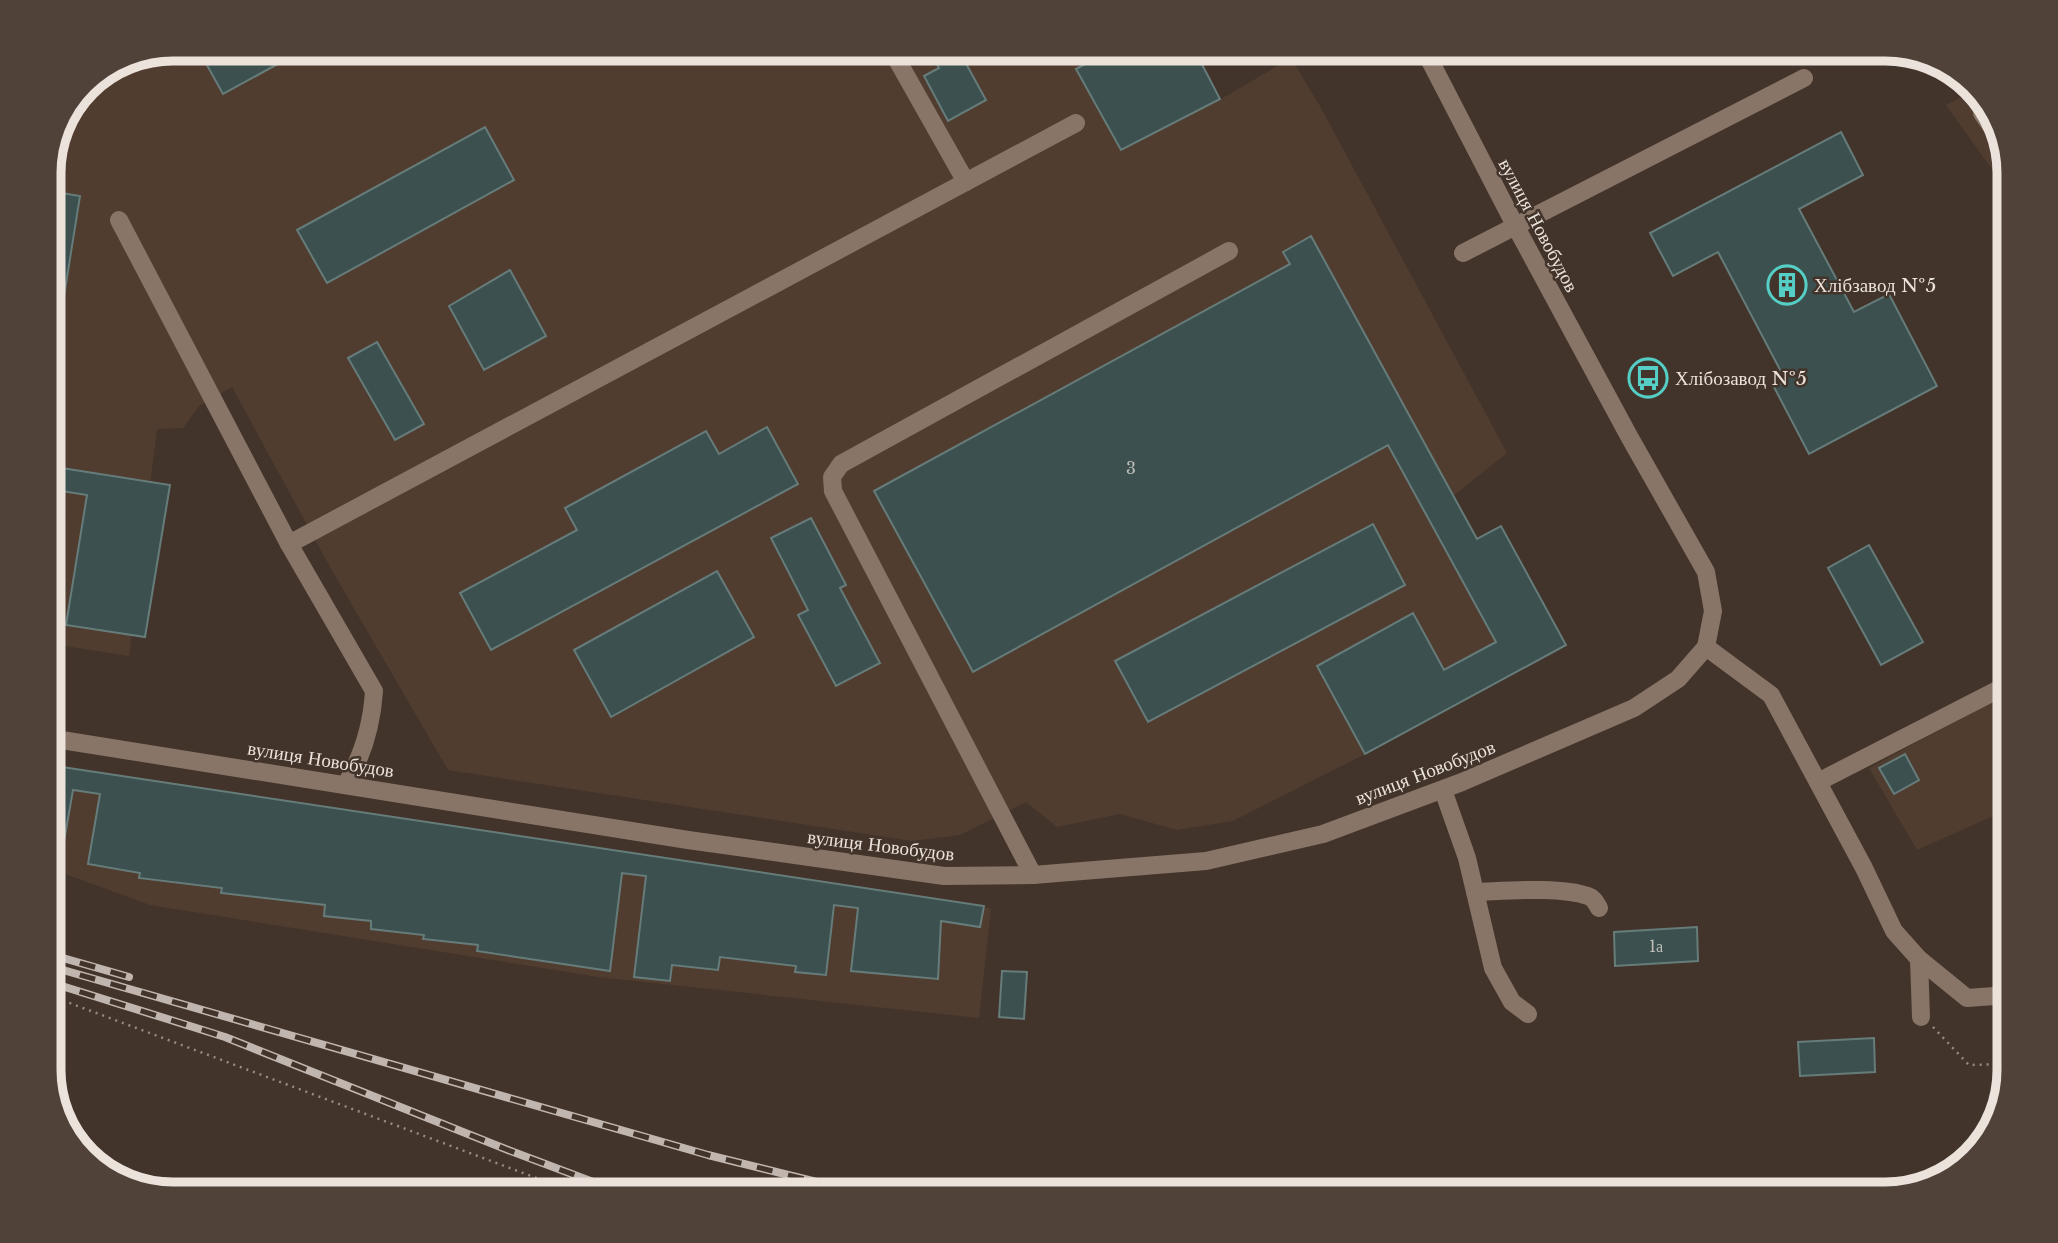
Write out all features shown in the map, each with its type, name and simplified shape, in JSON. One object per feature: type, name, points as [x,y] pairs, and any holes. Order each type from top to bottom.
[{"type":"street","points":[[898,61],[966,182]]},
{"type":"street","name":"вулиця Новобудов","points":[[61,740],[688,840],[944,876],[1033,875],[1206,861],[1323,834],[1443,789],[1634,708],[1678,679],[1706,647],[1713,611],[1706,572],[1630,438],[1429,61]]},
{"type":"street","points":[[1463,253],[1804,78]]},
{"type":"street","points":[[289,544],[1076,123]]},
{"type":"street","points":[[120,220],[289,544],[374,691],[372,714],[358,764],[346,784]]},
{"type":"street","points":[[1033,875],[833,491],[832,477],[841,464],[1229,251]]},
{"type":"street","points":[[1706,647],[1771,695],[1864,868],[1894,931],[1919,959],[1967,998],[1997,996]]},
{"type":"street","points":[[1818,782],[1997,690]]},
{"type":"street","points":[[1443,789],[1467,858],[1493,968],[1512,1002],[1528,1014]]},
{"type":"street","points":[[1475,892],[1560,892],[1588,896],[1599,908]]},
{"type":"street","points":[[1919,959],[1921,1017]]},
{"type":"path","points":[[61,1001],[547,1182]]},
{"type":"path","points":[[1921,1017],[1940,1032],[1969,1065],[1997,1064]]},
{"type":"shaded area","points":[[173,61],[1200,61],[1221,99],[1286,61],[1293,61],[1320,106],[1507,453],[1453,496],[1477,539],[1501,526],[1566,645],[1365,754],[1233,821],[1177,830],[1120,814],[1057,827],[1026,802],[960,835],[912,841],[448,770],[330,567],[232,387],[199,406],[183,428],[157,429],[129,656],[61,645],[61,559],[66,512],[61,511],[61,166],[65,144],[84,105],[99,89],[117,76],[137,67]]},
{"type":"shaded area","points":[[1965,95],[1974,105],[1991,137],[1997,176],[1946,105]]},
{"type":"shaded area","points":[[1997,699],[1997,814],[1917,850],[1869,768]]},
{"type":"shaded area","points":[[61,775],[131,783],[991,908],[979,1018],[598,977],[150,905],[61,872]]},
{"type":"building","points":[[205,61],[283,61],[223,94]]},
{"type":"building","points":[[935,61],[965,61],[986,100],[948,121],[924,76],[939,68]]},
{"type":"building","points":[[1091,61],[1200,61],[1220,99],[1121,150],[1076,69]]},
{"type":"building","points":[[485,127],[514,180],[327,283],[297,230]]},
{"type":"building","name":"Хлібзавод №5","points":[[1841,132],[1863,175],[1799,209],[1854,312],[1889,294],[1937,386],[1809,454],[1774,387],[1786,381],[1718,252],[1673,276],[1650,233]]},
{"type":"building","points":[[61,193],[80,196],[61,315]]},
{"type":"building","points":[[1311,236],[1477,539],[1501,526],[1566,645],[1365,754],[1317,666],[1413,613],[1444,670],[1496,642],[1388,445],[973,672],[874,491],[1290,264],[1283,252]]},
{"type":"building","points":[[510,270],[546,336],[484,370],[449,306]]},
{"type":"building","points":[[377,342],[424,424],[395,440],[348,358]]},
{"type":"building","points":[[767,427],[798,484],[491,650],[460,593],[577,530],[565,508],[706,431],[719,454]]},
{"type":"building","points":[[61,468],[170,485],[145,637],[66,625],[87,495],[61,491]]},
{"type":"building","points":[[811,518],[846,585],[840,588],[880,663],[836,686],[798,615],[808,610],[771,538]]},
{"type":"building","points":[[1373,524],[1405,585],[1148,722],[1115,661]]},
{"type":"building","points":[[1869,545],[1923,642],[1881,665],[1828,568]]},
{"type":"building","points":[[717,571],[754,637],[611,717],[574,650]]},
{"type":"building","points":[[1905,754],[1919,780],[1894,794],[1879,768]]},
{"type":"building","points":[[61,767],[984,906],[980,927],[941,921],[938,979],[851,971],[858,908],[834,905],[826,975],[795,972],[796,966],[720,957],[718,970],[672,965],[670,981],[634,977],[646,876],[622,873],[610,971],[477,951],[478,945],[423,939],[424,935],[371,929],[371,921],[324,916],[325,905],[221,893],[222,888],[139,878],[140,873],[88,864],[100,794],[73,790],[63,847]]},
{"type":"building","points":[[1697,927],[1698,961],[1615,966],[1614,932]]},
{"type":"building","points":[[1002,971],[1027,972],[1024,1019],[999,1017]]},
{"type":"building","points":[[1874,1038],[1875,1072],[1800,1076],[1798,1042]]},
{"type":"railway","points":[[61,957],[129,977]]},
{"type":"railway","points":[[61,969],[708,1155],[817,1182]]},
{"type":"railway","points":[[61,986],[225,1037],[593,1182]]},
{"type":"place","name":"Хлібзавод №5","points":[[1787,285]]},
{"type":"place","name":"Хлібозавод №5","points":[[1648,378]]}]
